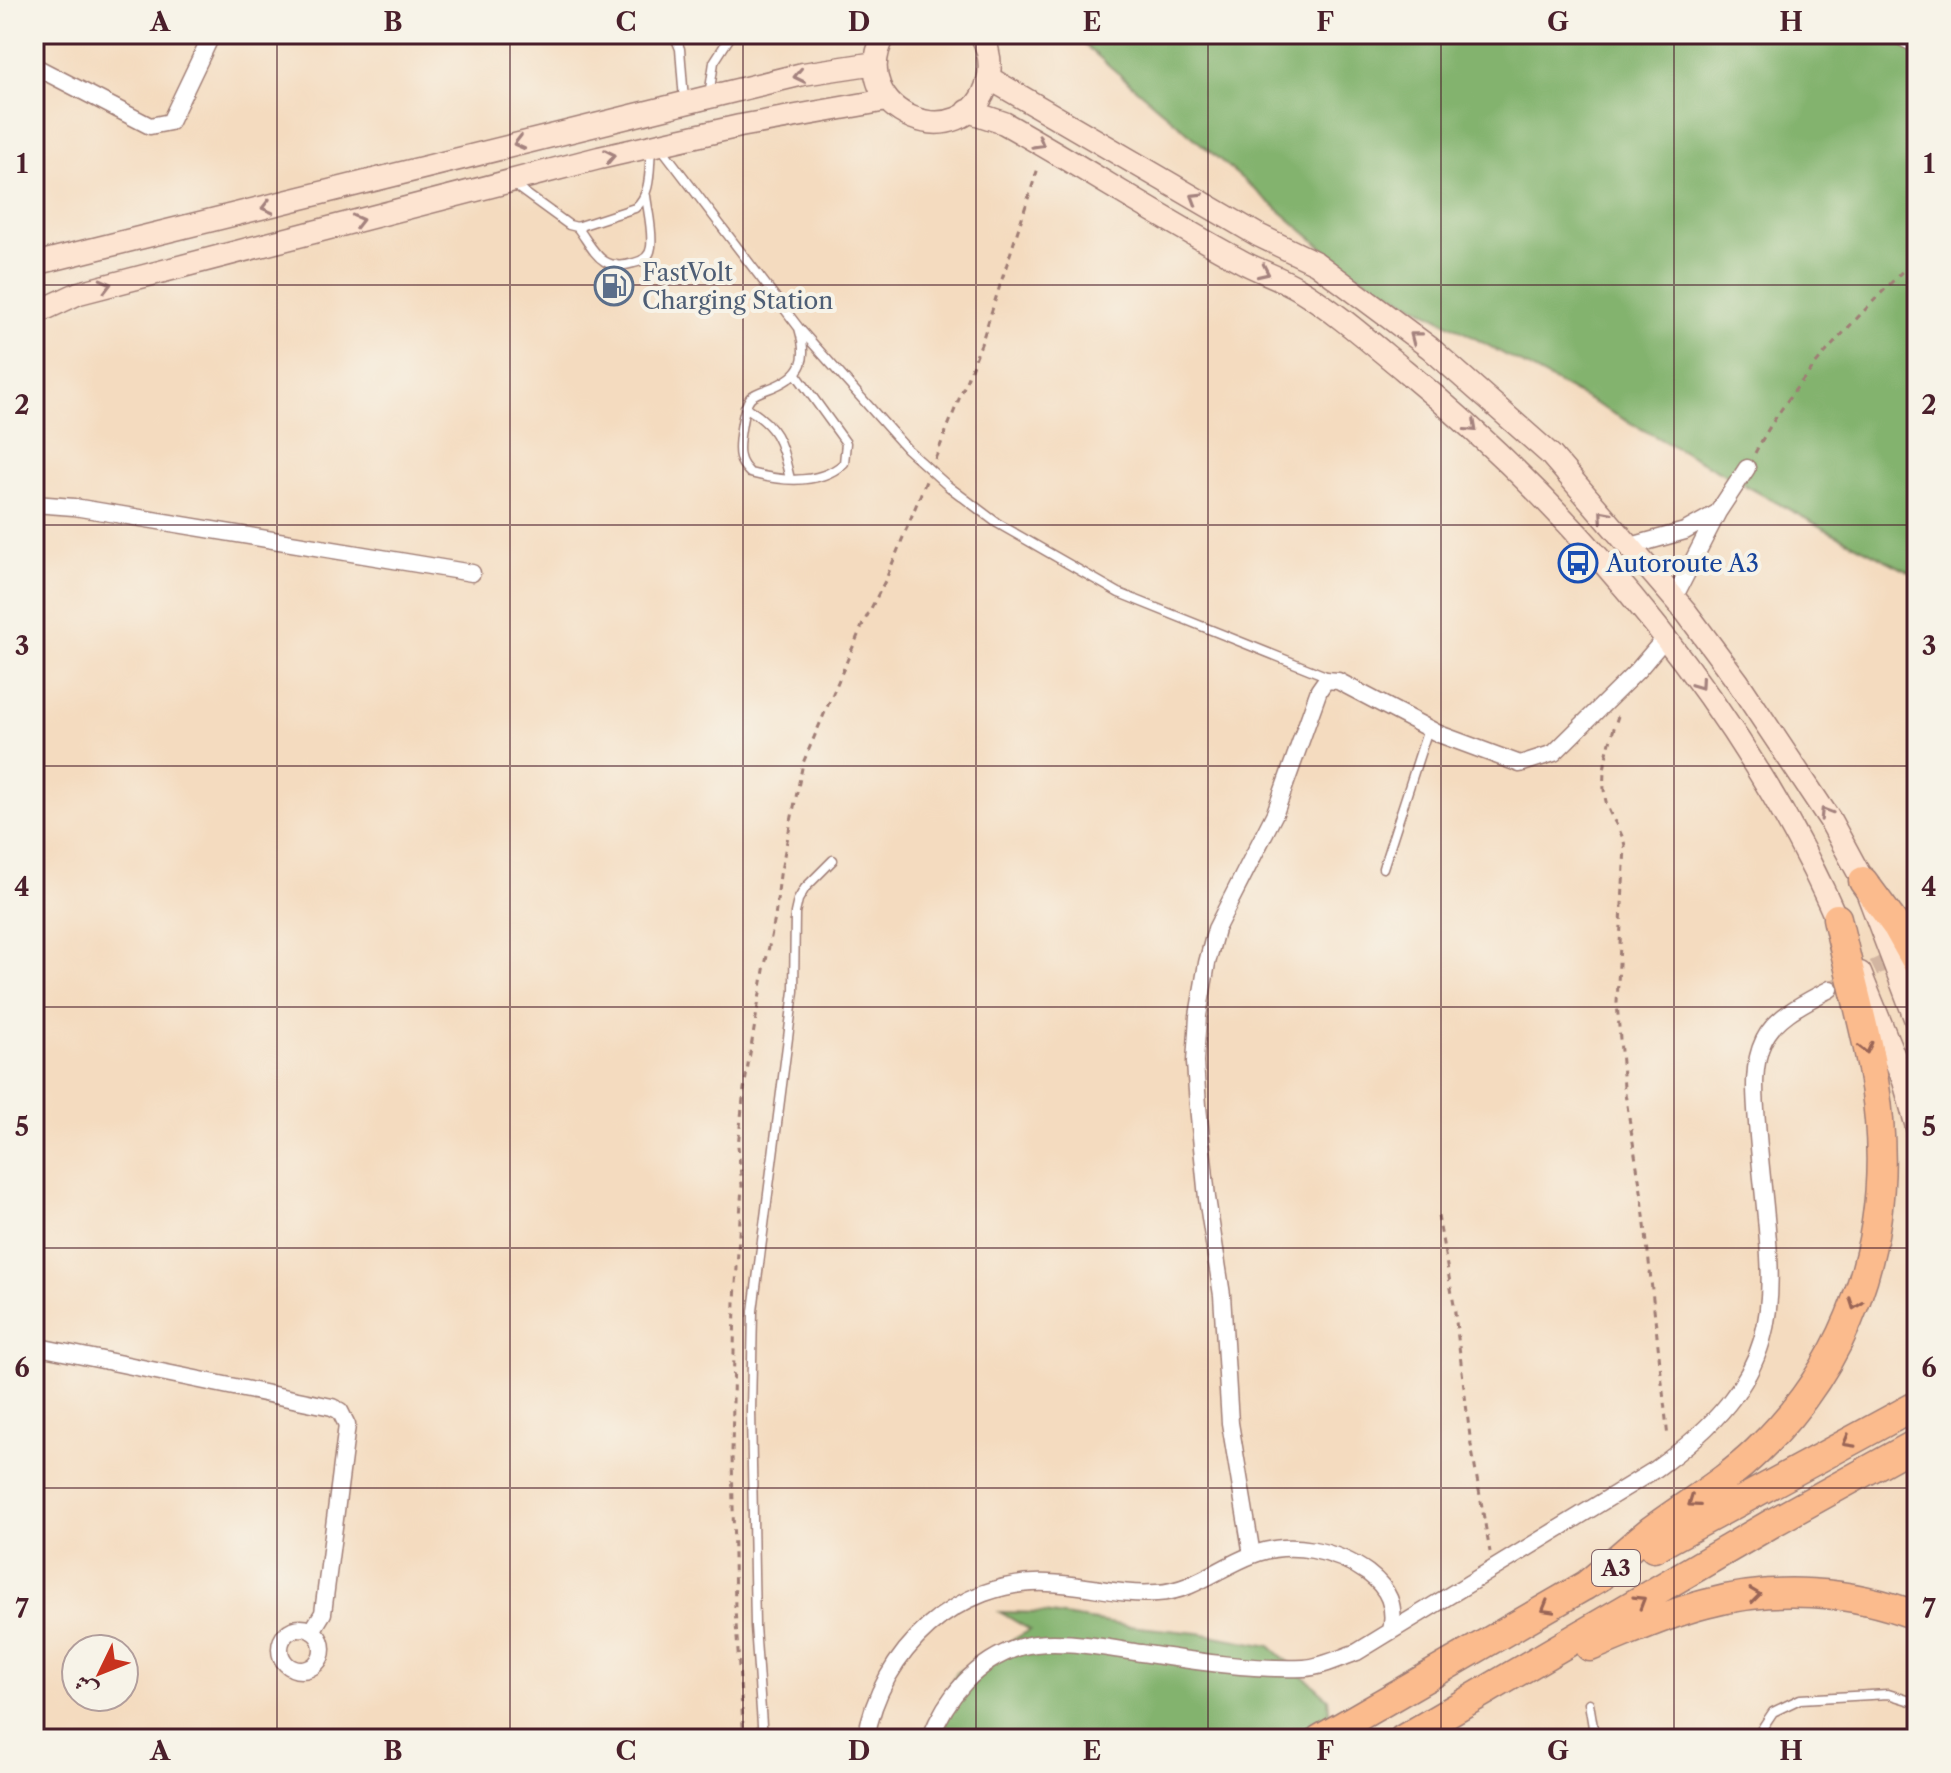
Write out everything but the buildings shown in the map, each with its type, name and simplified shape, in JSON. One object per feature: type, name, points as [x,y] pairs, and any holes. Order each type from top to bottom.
[{"type":"highway","points":[[1863,881],[1897,927],[1917,963]]},
{"type":"highway","points":[[1585,1586],[1651,1530],[1725,1479],[1789,1420],[1823,1373],[1850,1317],[1872,1245],[1881,1169],[1875,1085],[1837,918]]},
{"type":"highway","name":"A3","points":[[1320,1739],[1585,1586],[1917,1405]]},
{"type":"highway","name":"A3","points":[[1403,1739],[1774,1522],[1917,1443]]},
{"type":"highway","points":[[1497,1685],[1672,1614],[1745,1596],[1799,1593],[1846,1596],[1917,1616]]},
{"type":"main road","points":[[885,34],[876,63],[878,82],[887,100],[911,118],[930,123],[950,120],[968,111],[981,96],[989,78],[988,50],[981,34]]},
{"type":"main road","points":[[34,264],[803,74],[876,63]]},
{"type":"main road","points":[[989,78],[1258,235],[1316,263],[1430,348],[1533,438],[1674,598],[1755,707],[1830,820],[1863,881],[1917,1023]]},
{"type":"main road","points":[[34,314],[79,293],[599,158],[740,126],[887,100]]},
{"type":"main road","points":[[968,111],[1004,123],[1240,261],[1297,288],[1362,335],[1469,423],[1529,481],[1665,638],[1716,707],[1757,772],[1837,918],[1904,1081],[1917,1127]]},
{"type":"street","points":[[34,66],[150,126],[170,122],[212,34]]},
{"type":"street","points":[[1895,34],[1917,45]]},
{"type":"street","points":[[1674,598],[1718,512],[1747,468]]},
{"type":"street","points":[[34,504],[74,507],[472,573]]},
{"type":"street","points":[[1631,546],[1677,534],[1718,512]]},
{"type":"street","points":[[1252,1555],[1230,1423],[1222,1295],[1207,1198],[1195,1062],[1198,1016],[1216,929],[1275,813],[1319,690],[1326,680],[1338,681],[1428,728],[1520,764],[1554,753],[1638,670],[1665,638]]},
{"type":"street","points":[[930,1739],[935,1725],[964,1680],[1022,1646],[1101,1647],[1252,1666],[1308,1668],[1357,1652],[1686,1447],[1724,1408],[1755,1365],[1769,1314],[1770,1243],[1756,1106],[1759,1052],[1773,1026],[1787,1014],[1830,989]]},
{"type":"street","points":[[34,1346],[340,1411],[347,1425],[323,1613],[312,1631]]},
{"type":"street","points":[[866,1739],[880,1690],[904,1651],[953,1608],[994,1588],[1022,1583],[1070,1584],[1142,1594],[1175,1591],[1252,1555],[1270,1549],[1303,1548],[1347,1560],[1377,1580],[1394,1606],[1391,1631]]},
{"type":"lane","points":[[674,34],[680,49],[685,103]]},
{"type":"lane","points":[[709,97],[714,62],[732,34]]},
{"type":"lane","points":[[577,227],[608,265],[618,268],[641,261],[649,255],[651,246],[646,196],[656,147]]},
{"type":"lane","points":[[656,147],[799,328],[930,471],[997,523],[1119,593],[1338,681]]},
{"type":"lane","points":[[510,182],[569,225],[577,227],[635,208],[646,196]]},
{"type":"lane","points":[[796,374],[846,443],[844,463],[816,479],[750,473],[739,456],[745,407],[750,398],[796,374],[804,351],[799,328]]},
{"type":"lane","points":[[745,407],[771,425],[780,440],[790,479]]},
{"type":"lane","points":[[1383,868],[1428,728]]},
{"type":"lane","points":[[763,1739],[755,1626],[751,1411],[753,1311],[794,991],[795,913],[805,888],[833,860]]},
{"type":"lane","points":[[1755,1739],[1773,1712],[1800,1699],[1888,1694],[1917,1703]]},
{"type":"lane","points":[[1589,1703],[1595,1739]]},
{"type":"path","points":[[744,1739],[735,1609],[732,1453],[735,1301],[742,1185],[738,1146],[744,1089],[780,875],[803,763],[862,626],[886,579],[981,344],[1045,146]]},
{"type":"path","points":[[1747,468],[1776,416],[1803,378],[1917,256]]},
{"type":"path","points":[[1618,716],[1606,754],[1604,778],[1607,807],[1619,826],[1625,846],[1617,1003],[1624,1087],[1642,1197],[1671,1458]]},
{"type":"path","points":[[1438,1216],[1454,1305],[1471,1445],[1493,1568]]},
{"type":"green space","points":[[1072,34],[1917,34],[1917,576],[1348,269]]},
{"type":"green space","points":[[1000,1612],[1044,1613],[1198,1633],[1270,1646],[1328,1698],[1330,1720],[1295,1739],[922,1739],[956,1673],[1030,1630]]},
{"type":"tunnel","points":[[1830,989],[1901,955]]},
{"type":"place","name":"FastVolt Charging Station","points":[[614,286]]},
{"type":"place","name":"Autoroute A3","points":[[1578,563]]}]
